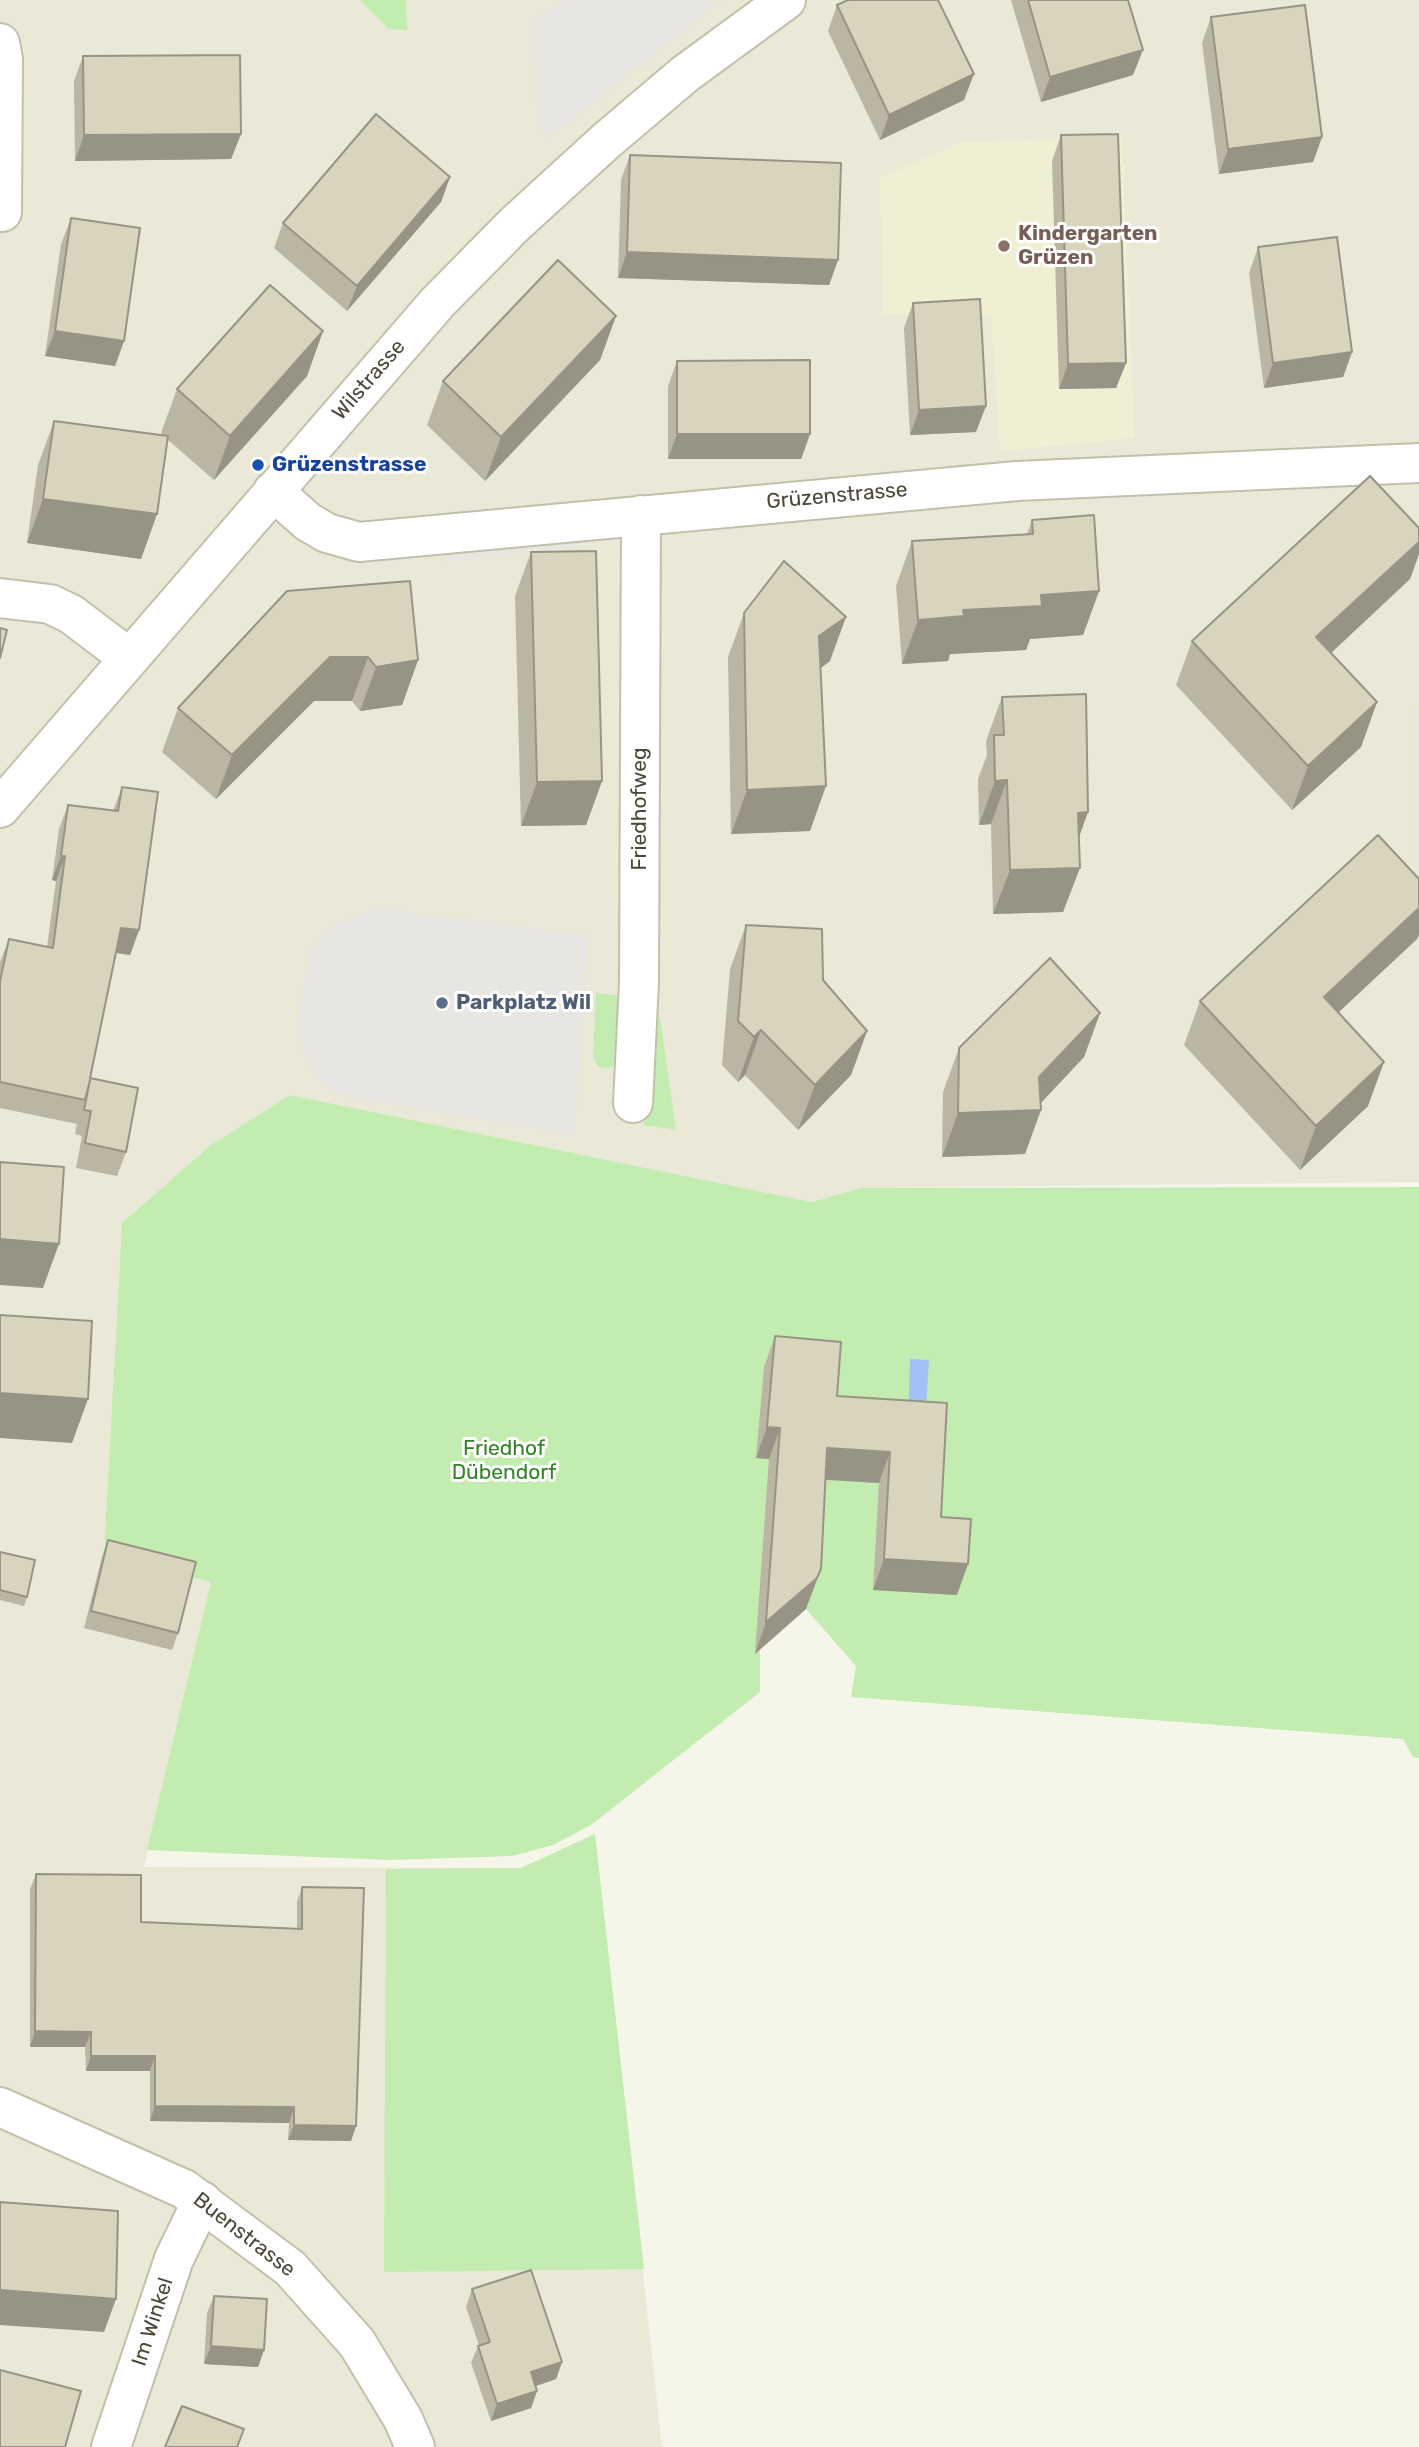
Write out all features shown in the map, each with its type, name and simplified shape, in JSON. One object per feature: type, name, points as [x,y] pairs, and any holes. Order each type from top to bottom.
[{"type":"street","name":"Wilstrasse","points":[[0,807],[438,302],[514,224],[685,74],[786,0]]},
{"type":"street","points":[[0,43],[4,72],[2,212]]},
{"type":"street","name":"Grüzenstrasse","points":[[273,491],[308,522],[327,533],[359,542],[1017,481],[1419,463]]},
{"type":"street","name":"Friedhofweg","points":[[633,1103],[639,958],[640,515]]},
{"type":"street","points":[[0,598],[50,604],[71,614],[129,658]]},
{"type":"street","name":"Buenstrasse","points":[[0,2107],[184,2189],[290,2268],[328,2307],[357,2343],[403,2419],[415,2447]]},
{"type":"street","name":"Im Winkel","points":[[111,2447],[174,2259],[202,2201]]},
{"type":"shaded area","points":[[0,0],[1419,0],[1419,1182],[861,1188],[812,1202],[290,1095],[211,1145],[122,1223],[104,1553],[211,1582],[144,1867],[521,1868],[595,1834],[662,2447],[0,2447]]},
{"type":"shaded area","points":[[566,0],[722,0],[548,138],[536,126],[534,18]]},
{"type":"shaded area","name":"Kindergarten Grüzen","points":[[1122,137],[1135,438],[1000,451],[991,316],[883,314],[880,178],[961,142]]},
{"type":"shaded area","points":[[570,535],[572,547],[443,561],[442,548]]},
{"type":"shaded area","points":[[1415,709],[1419,709],[1419,925],[1415,925]]},
{"type":"shaded area","name":"Parkplatz Wil","points":[[379,908],[589,936],[574,1135],[337,1094],[312,1071],[297,1031],[309,950],[334,924]]},
{"type":"green space","points":[[360,0],[406,0],[407,30],[389,29]]},
{"type":"green space","points":[[596,993],[635,998],[620,1061],[609,1068],[598,1067],[593,1056]]},
{"type":"green space","points":[[652,1017],[660,1017],[676,1130],[644,1125]]},
{"type":"green space","name":"Friedhof Dübendorf","points":[[290,1095],[812,1202],[861,1188],[1419,1187],[1419,1758],[1413,1757],[1403,1739],[851,1697],[856,1666],[806,1609],[760,1649],[760,1692],[591,1825],[553,1845],[512,1856],[389,1860],[147,1850],[211,1582],[104,1553],[122,1223],[211,1145]]},
{"type":"green space","points":[[595,1834],[644,2269],[384,2272],[386,1869],[521,1868]]},
{"type":"water","points":[[910,1359],[929,1360],[925,1423],[908,1422]]},
{"type":"building","points":[[848,0],[938,0],[974,74],[889,115],[837,5]]},
{"type":"building","points":[[1028,0],[1128,0],[1143,50],[1050,77]]},
{"type":"building","points":[[1305,5],[1322,137],[1228,149],[1211,17]]},
{"type":"building","points":[[240,55],[241,134],[84,135],[83,56]]},
{"type":"building","points":[[376,114],[450,177],[357,286],[283,223]]},
{"type":"building","points":[[1118,134],[1126,363],[1068,364],[1061,135]]},
{"type":"building","points":[[630,155],[841,163],[838,260],[627,252]]},
{"type":"building","points":[[71,218],[140,228],[124,341],[55,331]]},
{"type":"building","points":[[1337,237],[1352,352],[1273,363],[1258,247]]},
{"type":"building","points":[[558,260],[616,316],[501,437],[443,381]]},
{"type":"building","points":[[270,285],[323,331],[230,436],[177,389]]},
{"type":"building","points":[[980,299],[986,406],[919,410],[913,303]]},
{"type":"building","points":[[810,360],[810,434],[677,434],[677,361]]},
{"type":"building","points":[[54,421],[168,436],[157,514],[43,499]]},
{"type":"building","points":[[1370,476],[1419,528],[1419,542],[1316,637],[1377,702],[1308,766],[1192,641]]},
{"type":"building","points":[[1094,515],[1099,591],[1041,595],[1042,606],[963,610],[964,616],[918,620],[912,541],[1033,534],[1032,520]]},
{"type":"building","points":[[596,551],[602,781],[537,782],[531,552]]},
{"type":"building","points":[[784,561],[846,617],[819,636],[826,786],[747,790],[744,613]]},
{"type":"building","points":[[410,581],[418,660],[376,667],[368,657],[330,657],[232,755],[178,708],[287,591]]},
{"type":"building","points":[[0,628],[7,630],[0,658]]},
{"type":"building","points":[[1086,694],[1088,812],[1078,813],[1080,868],[1010,870],[1007,780],[995,781],[994,735],[1004,735],[1002,697]]},
{"type":"building","points":[[122,787],[158,792],[139,930],[121,928],[90,1078],[138,1088],[126,1152],[85,1143],[91,1111],[84,1110],[90,1080],[85,1100],[0,1082],[0,981],[9,939],[53,948],[65,856],[61,856],[68,805],[118,811]]},
{"type":"building","points":[[1378,835],[1419,879],[1419,908],[1324,997],[1384,1062],[1316,1126],[1200,1001]]},
{"type":"building","points":[[746,925],[822,929],[823,980],[867,1031],[815,1085],[761,1030],[754,1037],[738,1021]]},
{"type":"building","points":[[1050,958],[1100,1013],[1039,1077],[1041,1110],[958,1113],[959,1048]]},
{"type":"building","points":[[0,1162],[64,1167],[59,1244],[0,1239]]},
{"type":"building","points":[[0,1315],[92,1321],[88,1399],[0,1393]]},
{"type":"building","points":[[775,1336],[841,1342],[837,1396],[947,1403],[941,1517],[971,1519],[968,1564],[884,1559],[890,1452],[827,1448],[821,1569],[817,1578],[766,1622],[780,1428],[767,1427]]},
{"type":"building","points":[[108,1540],[196,1562],[178,1633],[91,1611]]},
{"type":"building","points":[[0,1552],[35,1560],[27,1597],[0,1590]]},
{"type":"building","points":[[36,1874],[141,1875],[141,1922],[302,1929],[302,1887],[364,1888],[356,2126],[294,2125],[294,2107],[155,2106],[155,2056],[91,2056],[91,2032],[35,2031]]},
{"type":"building","points":[[0,2202],[118,2211],[116,2299],[0,2290]]},
{"type":"building","points":[[531,2270],[562,2362],[531,2372],[537,2391],[497,2404],[478,2346],[490,2342],[472,2289]]},
{"type":"building","points":[[214,2296],[267,2299],[264,2350],[211,2346]]},
{"type":"building","points":[[0,2370],[81,2391],[65,2447],[0,2447]]},
{"type":"building","points":[[182,2406],[244,2429],[237,2447],[165,2447]]},
{"type":"place","name":"Kindergarten Grüzen","points":[[1004,246]]},
{"type":"place","name":"Grüzenstrasse","points":[[258,465]]},
{"type":"place","name":"Parkplatz Wil","points":[[442,1003]]}]
